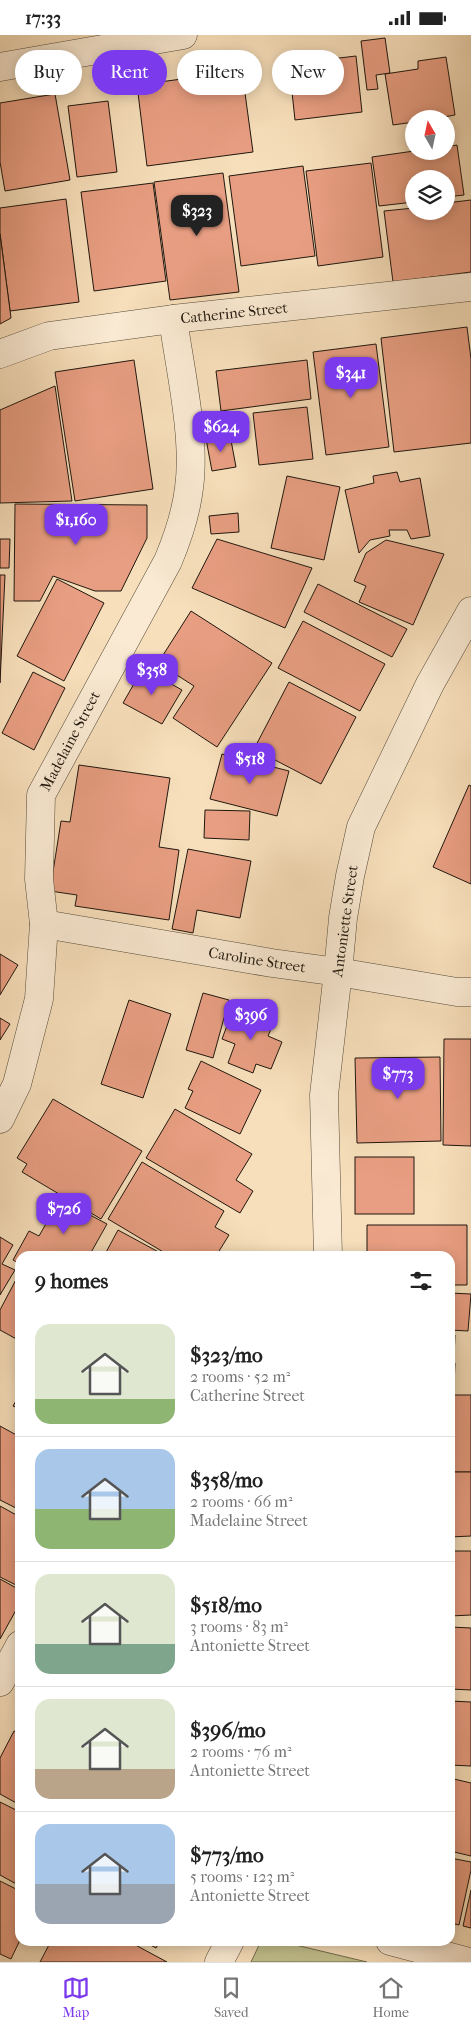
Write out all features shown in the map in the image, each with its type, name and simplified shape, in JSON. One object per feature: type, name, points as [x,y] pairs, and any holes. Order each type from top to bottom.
[{"type":"street","points":[[0,67],[183,35]]},
{"type":"street","name":"Catherine Street","points":[[0,354],[49,336],[173,319],[471,287]]},
{"type":"street","name":"Madelaine Street","points":[[0,1119],[17,1084],[40,999],[44,924],[39,879],[41,795],[168,561],[182,527],[190,486],[189,435],[173,319]]},
{"type":"street","name":"Antoniette Street","points":[[328,1251],[324,1095],[343,918],[350,876],[361,827],[430,683],[471,611]]},
{"type":"street","name":"Caroline Street","points":[[44,924],[272,963],[457,992],[471,992]]},
{"type":"street","points":[[0,1682],[15,1654]]},
{"type":"street","points":[[219,1962],[227,1946]]},
{"type":"street","points":[[409,1946],[469,1962]]},
{"type":"shaded area","points":[[259,1946],[300,1946],[367,1962],[251,1962]]},
{"type":"building","points":[[385,38],[390,73],[376,75],[378,89],[367,90],[361,41]]},
{"type":"building","points":[[356,56],[362,112],[295,120],[292,95],[344,95],[344,57]]},
{"type":"building","points":[[446,57],[454,110],[405,110],[405,123],[393,125],[385,74],[418,69],[418,61]]},
{"type":"building","points":[[177,80],[177,95],[245,95],[253,152],[147,166],[138,95],[167,95],[167,81]]},
{"type":"building","points":[[55,95],[70,180],[5,191],[0,162],[0,103]]},
{"type":"building","points":[[108,101],[117,172],[77,177],[68,106]]},
{"type":"building","points":[[455,145],[457,145],[464,195],[455,196],[455,170],[405,170],[405,203],[379,206],[372,157],[405,152],[405,160],[455,160]]},
{"type":"building","points":[[371,163],[383,257],[318,266],[306,171]]},
{"type":"building","points":[[303,166],[315,256],[241,266],[229,176]]},
{"type":"building","points":[[223,173],[239,292],[170,300],[154,182]]},
{"type":"building","points":[[153,183],[166,281],[94,291],[81,192]]},
{"type":"building","points":[[66,199],[79,302],[10,311],[0,233],[0,208]]},
{"type":"building","points":[[471,200],[471,272],[393,282],[384,211],[405,209],[405,220],[455,220],[455,202]]},
{"type":"building","points":[[0,234],[11,318],[0,324]]},
{"type":"building","points":[[467,327],[471,359],[471,443],[394,452],[381,338]]},
{"type":"building","points":[[376,344],[389,447],[326,455],[313,352]]},
{"type":"building","points":[[134,360],[153,489],[75,501],[55,372]]},
{"type":"building","points":[[307,360],[311,399],[221,411],[216,371]]},
{"type":"building","points":[[55,386],[72,501],[0,503],[0,410]]},
{"type":"building","points":[[307,407],[313,459],[259,465],[253,413]]},
{"type":"building","points":[[230,435],[236,467],[212,471],[206,439]]},
{"type":"building","points":[[397,472],[400,482],[420,478],[430,536],[411,539],[407,530],[389,530],[390,536],[370,540],[359,553],[345,490],[374,483],[373,476]]},
{"type":"building","points":[[287,476],[340,487],[324,560],[271,548]]},
{"type":"building","points":[[15,504],[147,505],[147,538],[121,591],[95,591],[53,576],[40,601],[14,601]]},
{"type":"building","points":[[238,513],[239,532],[211,534],[209,516]]},
{"type":"building","points":[[0,539],[10,539],[9,568],[0,568]]},
{"type":"building","points":[[217,539],[312,568],[285,628],[192,588]]},
{"type":"building","points":[[386,540],[444,554],[413,625],[359,602],[366,586],[354,581],[366,553]]},
{"type":"building","points":[[0,575],[5,575],[0,683]]},
{"type":"building","points":[[57,579],[104,603],[64,681],[17,656]]},
{"type":"building","points":[[318,584],[407,629],[392,657],[304,612]]},
{"type":"building","points":[[191,611],[272,663],[217,747],[173,718],[194,686],[158,663]]},
{"type":"building","points":[[303,621],[385,664],[360,711],[278,668]]},
{"type":"building","points":[[143,668],[182,690],[162,724],[123,703]]},
{"type":"building","points":[[33,672],[65,688],[34,750],[2,733]]},
{"type":"building","points":[[289,682],[356,717],[321,784],[254,749]]},
{"type":"building","points":[[222,754],[289,771],[277,816],[210,799]]},
{"type":"building","points":[[79,765],[170,778],[159,847],[179,850],[169,920],[75,906],[77,895],[50,891],[61,821],[70,822]]},
{"type":"building","points":[[469,785],[471,786],[471,884],[433,867]]},
{"type":"building","points":[[205,810],[250,811],[249,840],[204,838]]},
{"type":"building","points":[[188,849],[251,861],[240,918],[197,910],[193,933],[172,929]]},
{"type":"building","points":[[0,954],[18,965],[0,995]]},
{"type":"building","points":[[203,993],[229,1000],[213,1058],[186,1050]]},
{"type":"building","points":[[129,1000],[171,1014],[143,1098],[101,1084]]},
{"type":"building","points":[[234,1007],[274,1022],[268,1036],[282,1042],[271,1069],[256,1064],[253,1073],[228,1063],[235,1044],[222,1039]]},
{"type":"building","points":[[0,1018],[10,1024],[0,1040]]},
{"type":"building","points":[[444,1039],[471,1039],[471,1146],[443,1145]]},
{"type":"building","points":[[440,1057],[441,1141],[357,1143],[355,1058]]},
{"type":"building","points":[[201,1061],[261,1090],[240,1134],[185,1108],[193,1091],[188,1089]]},
{"type":"building","points":[[53,1099],[142,1151],[101,1219],[22,1172],[27,1164],[17,1158]]},
{"type":"building","points":[[175,1109],[252,1154],[236,1180],[253,1191],[240,1213],[146,1158]]},
{"type":"building","points":[[355,1157],[414,1157],[414,1214],[355,1214]]},
{"type":"building","points":[[142,1162],[224,1211],[215,1227],[229,1235],[219,1251],[162,1251],[108,1219]]},
{"type":"building","points":[[60,1199],[107,1224],[92,1251],[18,1251],[29,1231],[39,1236]]},
{"type":"building","points":[[367,1225],[467,1225],[467,1285],[455,1285],[455,1251],[367,1251]]},
{"type":"building","points":[[118,1230],[157,1251],[107,1251]]},
{"type":"building","points":[[0,1237],[13,1245],[2,1264],[15,1270],[0,1295]]},
{"type":"building","points":[[15,1282],[15,1338],[0,1330],[0,1310]]},
{"type":"building","points":[[455,1293],[471,1294],[468,1331],[455,1330]]},
{"type":"building","points":[[455,1395],[471,1395],[471,1472],[455,1472]]},
{"type":"building","points":[[0,1426],[15,1434],[15,1508],[0,1500]]},
{"type":"building","points":[[455,1472],[471,1472],[471,1536],[455,1537]]},
{"type":"building","points":[[0,1506],[15,1514],[15,1584],[0,1577]]},
{"type":"building","points":[[455,1551],[471,1551],[471,1615],[455,1616]]},
{"type":"building","points":[[0,1579],[15,1587],[15,1612],[0,1639]]},
{"type":"building","points":[[455,1627],[471,1628],[471,1690],[455,1689]]},
{"type":"building","points":[[455,1701],[471,1702],[471,1766],[455,1765]]},
{"type":"building","points":[[15,1732],[15,1802],[0,1794],[0,1758]]},
{"type":"building","points":[[455,1779],[471,1783],[471,1856],[455,1852]]},
{"type":"building","points":[[0,1802],[15,1810],[15,1883],[0,1875]]},
{"type":"building","points":[[455,1859],[471,1862],[459,1925],[455,1924]]},
{"type":"building","points":[[0,1881],[15,1888],[15,1946],[17,1946],[11,1959],[0,1954]]},
{"type":"building","points":[[471,1890],[471,1928],[463,1926]]},
{"type":"building","points":[[48,1946],[137,1946],[167,1962],[40,1962]]}]
